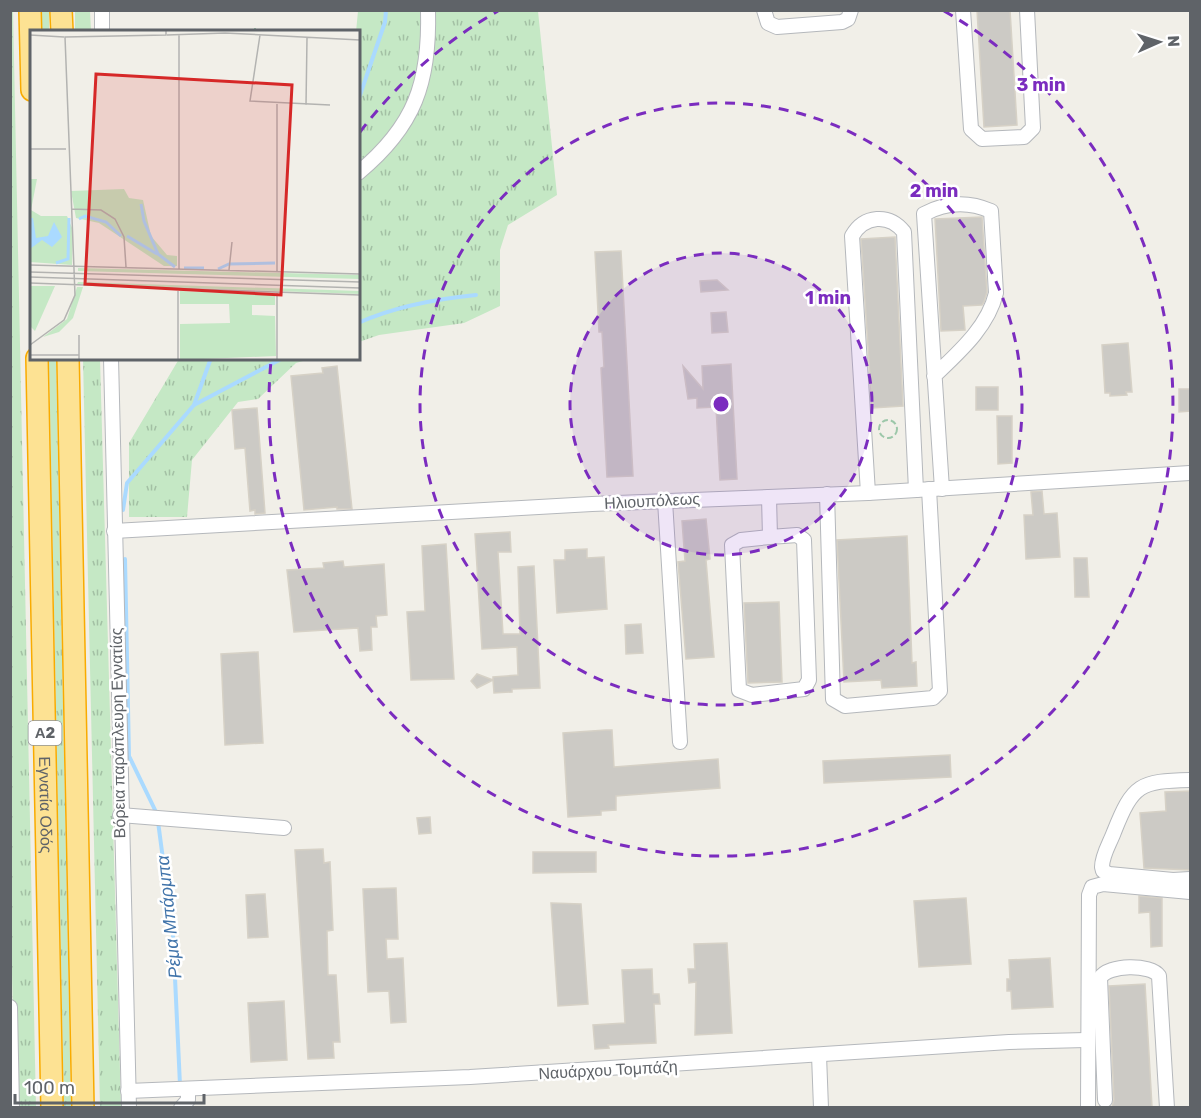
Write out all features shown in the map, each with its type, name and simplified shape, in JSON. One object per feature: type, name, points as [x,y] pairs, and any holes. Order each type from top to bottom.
[{"type":"highway","points":[[30,10],[30,30]]},
{"type":"highway","points":[[61,10],[62,30]]},
{"type":"highway","name":"Εγνατία Οδός","points":[[37,360],[52,1107]]},
{"type":"highway","name":"Εγνατία Οδός","points":[[68,360],[83,1107]]},
{"type":"street","points":[[102,10],[102,30]]},
{"type":"street","points":[[360,171],[392,141],[420,90],[429,48],[428,10]]},
{"type":"street","points":[[764,10],[768,23],[777,27],[842,22],[848,19],[851,10]]},
{"type":"street","points":[[963,10],[971,129],[982,139],[1024,137],[1033,128],[1027,10]]},
{"type":"street","points":[[929,490],[934,376],[924,214],[948,204],[975,205],[991,212],[994,299],[983,322],[972,337],[934,376]]},
{"type":"street","points":[[827,494],[833,699],[845,706],[933,698],[940,691],[929,490],[904,232],[890,220],[878,218],[860,225],[852,236],[868,493]]},
{"type":"street","name":"Βόρεια παράπλευρη Εγνατίας","points":[[111,360],[120,815],[129,1107]]},
{"type":"street","name":"Ηλιουπόλεως","points":[[114,531],[665,501],[929,490],[1191,474]]},
{"type":"street","points":[[769,496],[770,537]]},
{"type":"street","points":[[665,501],[680,742]]},
{"type":"street","points":[[797,535],[804,540],[809,680],[804,688],[752,695],[739,690],[732,545],[741,540],[770,537],[797,535]]},
{"type":"street","points":[[1191,780],[1160,781],[1138,789],[1124,808],[1102,867],[1103,871],[1109,874],[1173,880],[1191,879]]},
{"type":"street","points":[[120,815],[284,828]]},
{"type":"street","points":[[1088,1107],[1086,1040],[1089,895],[1092,887],[1103,884],[1191,892]]},
{"type":"street","points":[[1105,1100],[1100,978],[1104,972],[1112,969],[1149,968],[1155,970],[1159,976],[1167,1107]]},
{"type":"street","points":[[10,1006],[12,1101]]},
{"type":"street","name":"Ναυάρχου Τομπάζη","points":[[128,1091],[470,1077],[1010,1042],[1086,1040]]},
{"type":"street","points":[[819,1056],[821,1107]]},
{"type":"street","points":[[181,1107],[188,1100],[188,1089]]},
{"type":"path","points":[[888,420],[893,423],[897,430],[894,435],[886,438],[881,435],[879,430],[881,423],[888,420]]},
{"type":"green space","points":[[10,11],[13,11],[36,1108],[15,1107],[11,930]]},
{"type":"green space","points":[[42,11],[49,11],[49,30],[42,30]]},
{"type":"green space","points":[[75,11],[90,11],[91,30],[75,30]]},
{"type":"green space","points":[[358,11],[538,11],[557,195],[508,225],[500,250],[500,306],[464,323],[379,335],[360,342],[360,30],[356,30]]},
{"type":"green space","points":[[49,360],[56,360],[71,1108],[64,1107]]},
{"type":"green space","points":[[83,360],[100,360],[121,1107],[100,1107]]},
{"type":"green space","points":[[178,360],[306,360],[296,363],[258,399],[238,402],[192,460],[187,517],[129,517],[129,443]]},
{"type":"building","points":[[977,10],[1010,10],[1017,125],[984,127]]},
{"type":"building","points":[[982,217],[987,292],[984,302],[982,305],[963,306],[965,330],[941,331],[935,219]]},
{"type":"building","points":[[895,237],[903,406],[872,408],[861,239]]},
{"type":"building","points":[[621,251],[633,476],[607,477],[601,368],[604,367],[602,332],[599,332],[595,252]]},
{"type":"building","points":[[717,280],[728,290],[701,292],[700,281]]},
{"type":"building","points":[[726,312],[728,332],[712,333],[711,313]]},
{"type":"building","points":[[1128,343],[1132,392],[1126,392],[1127,395],[1110,396],[1110,393],[1105,393],[1102,345]]},
{"type":"building","points":[[731,364],[737,479],[720,480],[716,407],[697,408],[697,398],[688,399],[683,366],[703,389],[702,366]]},
{"type":"building","points":[[337,366],[352,509],[337,509],[337,507],[304,510],[291,376],[323,373],[322,368]]},
{"type":"building","points":[[976,387],[998,387],[998,410],[976,410]]},
{"type":"building","points":[[1179,389],[1191,389],[1191,411],[1179,412]]},
{"type":"building","points":[[257,408],[265,513],[255,514],[255,510],[250,511],[245,448],[235,449],[232,410]]},
{"type":"building","points":[[997,416],[1012,416],[1012,463],[998,464]]},
{"type":"building","points":[[1042,491],[1044,514],[1057,513],[1060,557],[1026,559],[1024,515],[1033,515],[1031,492]]},
{"type":"building","points":[[706,519],[710,559],[706,560],[714,657],[686,659],[678,562],[685,561],[682,521]]},
{"type":"building","points":[[510,532],[511,552],[498,552],[503,634],[520,634],[518,567],[534,566],[540,688],[512,689],[512,692],[494,693],[493,677],[518,675],[517,647],[482,649],[475,534]]},
{"type":"building","points":[[907,536],[912,663],[916,662],[917,686],[882,688],[881,680],[844,682],[837,540]]},
{"type":"building","points":[[446,544],[454,679],[411,680],[407,612],[425,611],[422,546]]},
{"type":"building","points":[[587,549],[587,558],[604,557],[607,609],[557,613],[554,560],[565,560],[565,550]]},
{"type":"building","points":[[1074,558],[1087,558],[1089,597],[1075,597]]},
{"type":"building","points":[[343,561],[344,567],[384,564],[387,615],[376,616],[377,627],[371,627],[372,650],[360,651],[358,628],[294,632],[287,570],[324,568],[323,563]]},
{"type":"building","points":[[779,602],[782,682],[748,683],[744,603]]},
{"type":"building","points":[[641,624],[643,653],[626,654],[625,625]]},
{"type":"building","points":[[258,652],[263,743],[225,745],[221,654]]},
{"type":"building","points":[[477,674],[493,680],[477,688],[471,681]]},
{"type":"building","points":[[612,730],[614,767],[718,759],[720,788],[616,796],[616,810],[601,811],[601,815],[568,817],[563,733]]},
{"type":"building","points":[[950,755],[951,777],[824,783],[823,761]]},
{"type":"building","points":[[1191,791],[1191,870],[1144,868],[1140,813],[1166,811],[1165,792]]},
{"type":"building","points":[[430,817],[431,833],[419,834],[417,818]]},
{"type":"building","points":[[323,849],[324,863],[330,862],[333,930],[327,931],[328,975],[336,975],[340,1042],[333,1042],[334,1058],[308,1059],[295,850]]},
{"type":"building","points":[[533,852],[596,852],[596,872],[533,873]]},
{"type":"building","points":[[396,888],[398,939],[386,939],[387,959],[403,958],[406,1022],[391,1023],[389,991],[368,992],[363,889]]},
{"type":"building","points":[[265,894],[268,937],[248,938],[246,895]]},
{"type":"building","points":[[1139,896],[1162,898],[1162,946],[1151,947],[1150,912],[1139,913]]},
{"type":"building","points":[[966,898],[971,964],[919,967],[914,901]]},
{"type":"building","points":[[551,903],[581,904],[588,1004],[558,1006]]},
{"type":"building","points":[[727,943],[732,1033],[695,1035],[696,982],[689,983],[688,969],[695,969],[694,944]]},
{"type":"building","points":[[1050,958],[1053,1007],[1012,1009],[1011,991],[1007,991],[1007,979],[1010,979],[1009,960]]},
{"type":"building","points":[[652,969],[653,994],[659,994],[660,1004],[654,1004],[656,1043],[608,1045],[609,1048],[595,1049],[593,1025],[625,1023],[622,970]]},
{"type":"building","points":[[1145,984],[1152,1107],[1112,1107],[1114,1100],[1109,986]]},
{"type":"building","points":[[284,1001],[287,1060],[251,1062],[248,1003]]},
{"type":"waterway","points":[[360,95],[385,22],[386,10]]},
{"type":"waterway","points":[[360,322],[416,304],[476,295]]},
{"type":"waterway","points":[[194,405],[210,360]]},
{"type":"waterway","points":[[123,510],[127,483],[194,405],[279,360]]},
{"type":"waterway","name":"Ρέμα Μπάρμπα","points":[[125,559],[129,756],[157,814],[173,935],[180,1085]]}]
